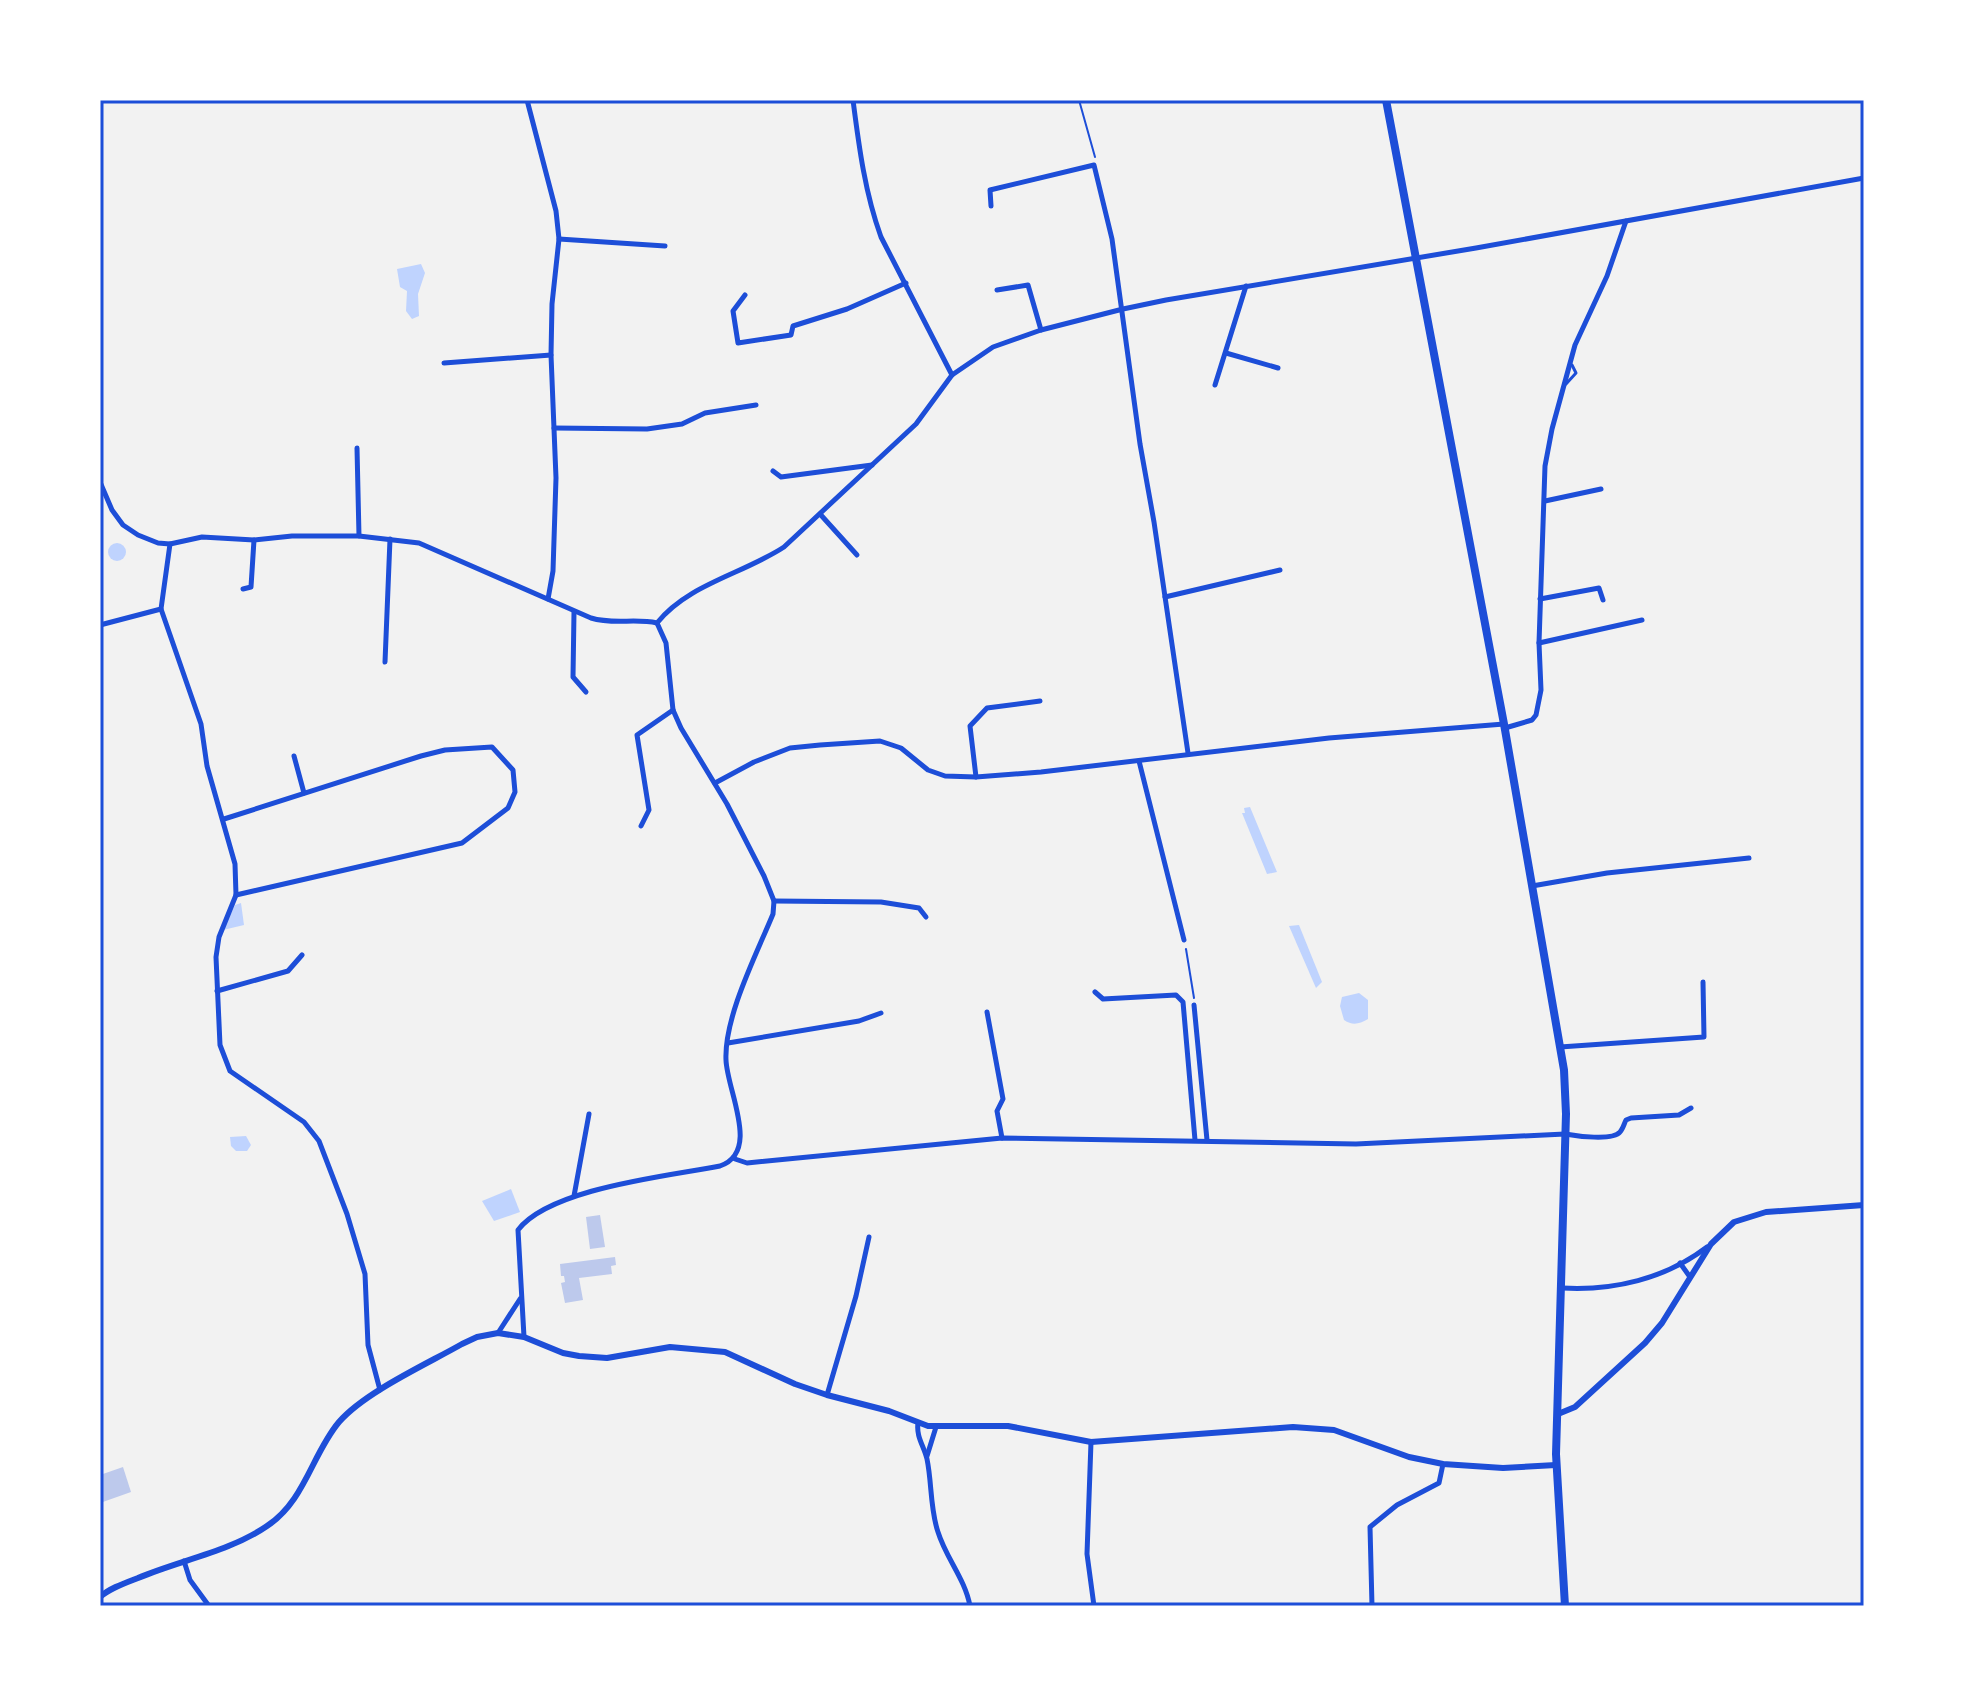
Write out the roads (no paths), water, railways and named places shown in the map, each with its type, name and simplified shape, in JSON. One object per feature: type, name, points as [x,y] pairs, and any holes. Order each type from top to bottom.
[{"type":"main road","points":[[1386,100],[1504,726],[1566,1095],[1556,1465],[1565,1606]]},
{"type":"street","points":[[527,100],[556,211],[559,239],[552,304],[556,478],[548,599]]},
{"type":"street","points":[[853,100],[859,151],[873,216],[952,375]]},
{"type":"street","points":[[991,206],[990,190],[1094,165],[1109,219],[1188,753]]},
{"type":"street","points":[[657,623],[671,607],[694,592],[766,559],[784,547],[916,424],[952,375],[993,347],[1041,330],[1123,309],[1864,178]]},
{"type":"street","points":[[715,783],[754,762],[790,748],[880,741],[901,748],[928,770],[945,776],[976,777],[1329,738],[1526,723],[1536,715],[1541,690],[1539,643],[1545,466],[1562,385],[1626,221]]},
{"type":"street","points":[[559,239],[665,246]]},
{"type":"street","points":[[745,295],[733,311],[738,343],[791,335],[793,326],[847,309],[906,283]]},
{"type":"street","points":[[997,290],[1028,285],[1041,330]]},
{"type":"street","points":[[1215,385],[1246,286]]},
{"type":"street","points":[[1226,353],[1278,368]]},
{"type":"street","points":[[444,363],[551,355]]},
{"type":"street","points":[[554,428],[647,429],[682,424],[705,413],[756,405]]},
{"type":"street","points":[[357,448],[359,536]]},
{"type":"street","points":[[773,471],[781,477],[872,465]]},
{"type":"street","points":[[100,482],[112,510],[123,525],[158,543],[170,544],[202,537],[254,540],[292,536],[359,536],[419,543],[574,612],[612,623],[657,623]]},
{"type":"street","points":[[1545,501],[1601,489]]},
{"type":"street","points":[[820,514],[857,555]]},
{"type":"street","points":[[385,662],[390,539]]},
{"type":"street","points":[[243,589],[251,587],[254,540]]},
{"type":"street","points":[[170,544],[161,609],[201,724],[207,766],[235,864],[236,895],[219,937],[216,957],[220,1045],[230,1071],[304,1122],[319,1141],[347,1214],[365,1274],[368,1345],[380,1391]]},
{"type":"street","points":[[1165,597],[1280,570]]},
{"type":"street","points":[[1540,599],[1599,588],[1603,600]]},
{"type":"street","points":[[100,625],[161,609]]},
{"type":"street","points":[[574,612],[573,677],[586,692]]},
{"type":"street","points":[[1539,643],[1642,620]]},
{"type":"street","points":[[524,1337],[518,1230],[529,1219],[574,1196],[720,1166],[735,1159],[740,1147],[740,1125],[726,1059],[728,1043],[743,987],[773,914],[774,901],[715,783],[673,710],[666,643],[657,623]]},
{"type":"street","points":[[976,777],[970,726],[987,708],[1040,701]]},
{"type":"street","points":[[641,826],[649,810],[637,735],[673,710]]},
{"type":"street","points":[[223,819],[445,750],[492,747],[513,770],[515,792],[508,808],[462,843],[236,895]]},
{"type":"street","points":[[294,756],[304,794]]},
{"type":"street","points":[[1139,761],[1184,940]]},
{"type":"street","points":[[1531,887],[1607,873],[1749,858]]},
{"type":"street","points":[[774,901],[881,902],[919,908],[926,917]]},
{"type":"street","points":[[216,991],[288,971],[302,955]]},
{"type":"street","points":[[1559,1047],[1704,1037],[1703,982]]},
{"type":"street","points":[[1095,992],[1103,999],[1176,995],[1183,1002],[1195,1140]]},
{"type":"street","points":[[1194,1005],[1207,1140]]},
{"type":"street","points":[[987,1012],[1003,1099],[997,1111],[1002,1138]]},
{"type":"street","points":[[728,1043],[859,1021],[881,1013]]},
{"type":"street","points":[[735,1159],[747,1163],[1002,1138],[1356,1144],[1565,1134],[1614,1136],[1631,1118],[1679,1115],[1691,1108]]},
{"type":"street","points":[[574,1196],[589,1114]]},
{"type":"street","points":[[1562,1288],[1599,1289],[1624,1285],[1680,1263],[1711,1244],[1734,1222],[1754,1215],[1864,1205]]},
{"type":"street","points":[[827,1395],[856,1296],[869,1237]]},
{"type":"street","points":[[1558,1414],[1575,1407],[1645,1343],[1662,1323],[1711,1244]]},
{"type":"street","points":[[1680,1263],[1690,1277]]},
{"type":"street","points":[[498,1333],[521,1298]]},
{"type":"street","points":[[100,1597],[183,1560],[242,1540],[281,1517],[292,1503],[332,1430],[355,1407],[462,1344],[498,1333],[524,1337],[579,1356],[607,1358],[670,1347],[725,1352],[795,1384],[936,1427],[1008,1426],[1091,1442],[1293,1427],[1334,1430],[1409,1457],[1443,1464],[1503,1468],[1556,1465]]},
{"type":"street","points":[[918,1423],[919,1439],[927,1456],[936,1528],[944,1551],[960,1575],[970,1606]]},
{"type":"street","points":[[927,1456],[936,1427]]},
{"type":"street","points":[[1091,1442],[1087,1554],[1094,1606]]},
{"type":"street","points":[[1372,1606],[1370,1527],[1381,1515],[1439,1483],[1443,1464]]},
{"type":"street","points":[[183,1560],[190,1580],[209,1606]]},
{"type":"water","points":[[421,264],[425,273],[418,294],[419,316],[412,319],[406,311],[407,291],[400,287],[397,269]]},
{"type":"water","points":[[117,543],[126,552],[117,561],[108,552]]},
{"type":"water","points":[[1250,807],[1277,872],[1267,874],[1242,813],[1245,813],[1244,808]]},
{"type":"water","points":[[241,903],[244,925],[223,930],[235,905]]},
{"type":"water","points":[[1299,925],[1322,982],[1316,988],[1289,926]]},
{"type":"water","points":[[1359,993],[1368,1000],[1368,1019],[1350,1023],[1344,1020],[1340,1006],[1342,997]]},
{"type":"water","points":[[246,1136],[251,1145],[247,1151],[236,1151],[231,1146],[230,1137]]},
{"type":"water","points":[[511,1189],[520,1212],[494,1221],[482,1201]]}]
